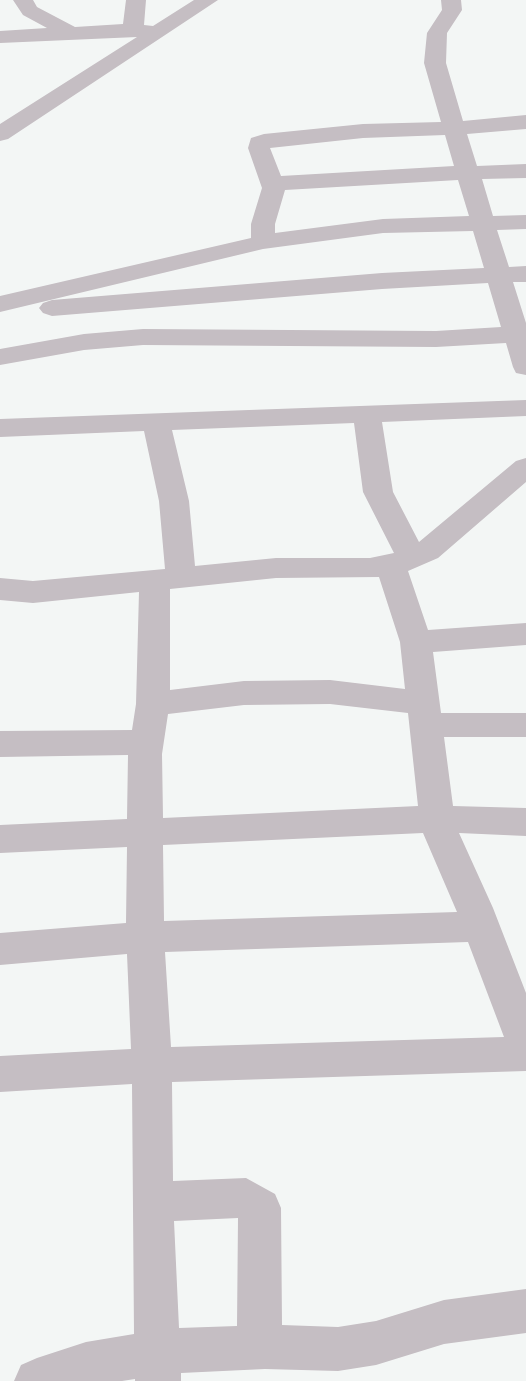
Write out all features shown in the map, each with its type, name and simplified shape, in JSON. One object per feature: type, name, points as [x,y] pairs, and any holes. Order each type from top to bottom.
[{"type":"street","points":[[23,0],[30,11],[71,33]]},
{"type":"street","points":[[133,30],[136,0]]},
{"type":"street","points":[[0,134],[208,0]]},
{"type":"street","points":[[452,0],[452,10],[437,33],[434,48],[435,63],[482,224],[499,277],[522,335],[526,368]]},
{"type":"street","points":[[0,37],[133,30],[156,33]]},
{"type":"street","points":[[263,242],[263,224],[274,188],[259,143],[363,131],[454,128],[526,122]]},
{"type":"street","points":[[272,184],[526,171]]},
{"type":"street","points":[[0,304],[263,242],[359,228],[526,222]]},
{"type":"street","points":[[0,311],[382,281],[526,274]]},
{"type":"street","points":[[0,357],[84,342],[143,337],[340,339],[522,335]]},
{"type":"street","points":[[0,428],[526,408]]},
{"type":"street","points":[[367,415],[378,492],[401,562],[416,642],[437,819],[481,926],[516,994],[526,1043]]},
{"type":"street","points":[[156,423],[174,501],[168,580],[153,704],[146,742],[145,937],[152,1065],[152,1202],[158,1367]]},
{"type":"street","points":[[0,589],[33,592],[276,568],[370,568],[401,562],[427,551],[526,467]]},
{"type":"street","points":[[416,642],[526,634]]},
{"type":"street","points":[[153,704],[244,693],[330,692],[425,714],[526,725]]},
{"type":"street","points":[[0,744],[146,742]]},
{"type":"street","points":[[0,839],[147,830],[437,819],[526,822]]},
{"type":"street","points":[[0,949],[145,937],[481,926]]},
{"type":"street","points":[[0,1074],[152,1065],[526,1054]]},
{"type":"street","points":[[152,1202],[246,1198],[260,1208],[259,1347]]},
{"type":"street","points":[[37,1381],[86,1365],[158,1367],[259,1347],[338,1349],[376,1343],[444,1322],[526,1311]]}]
